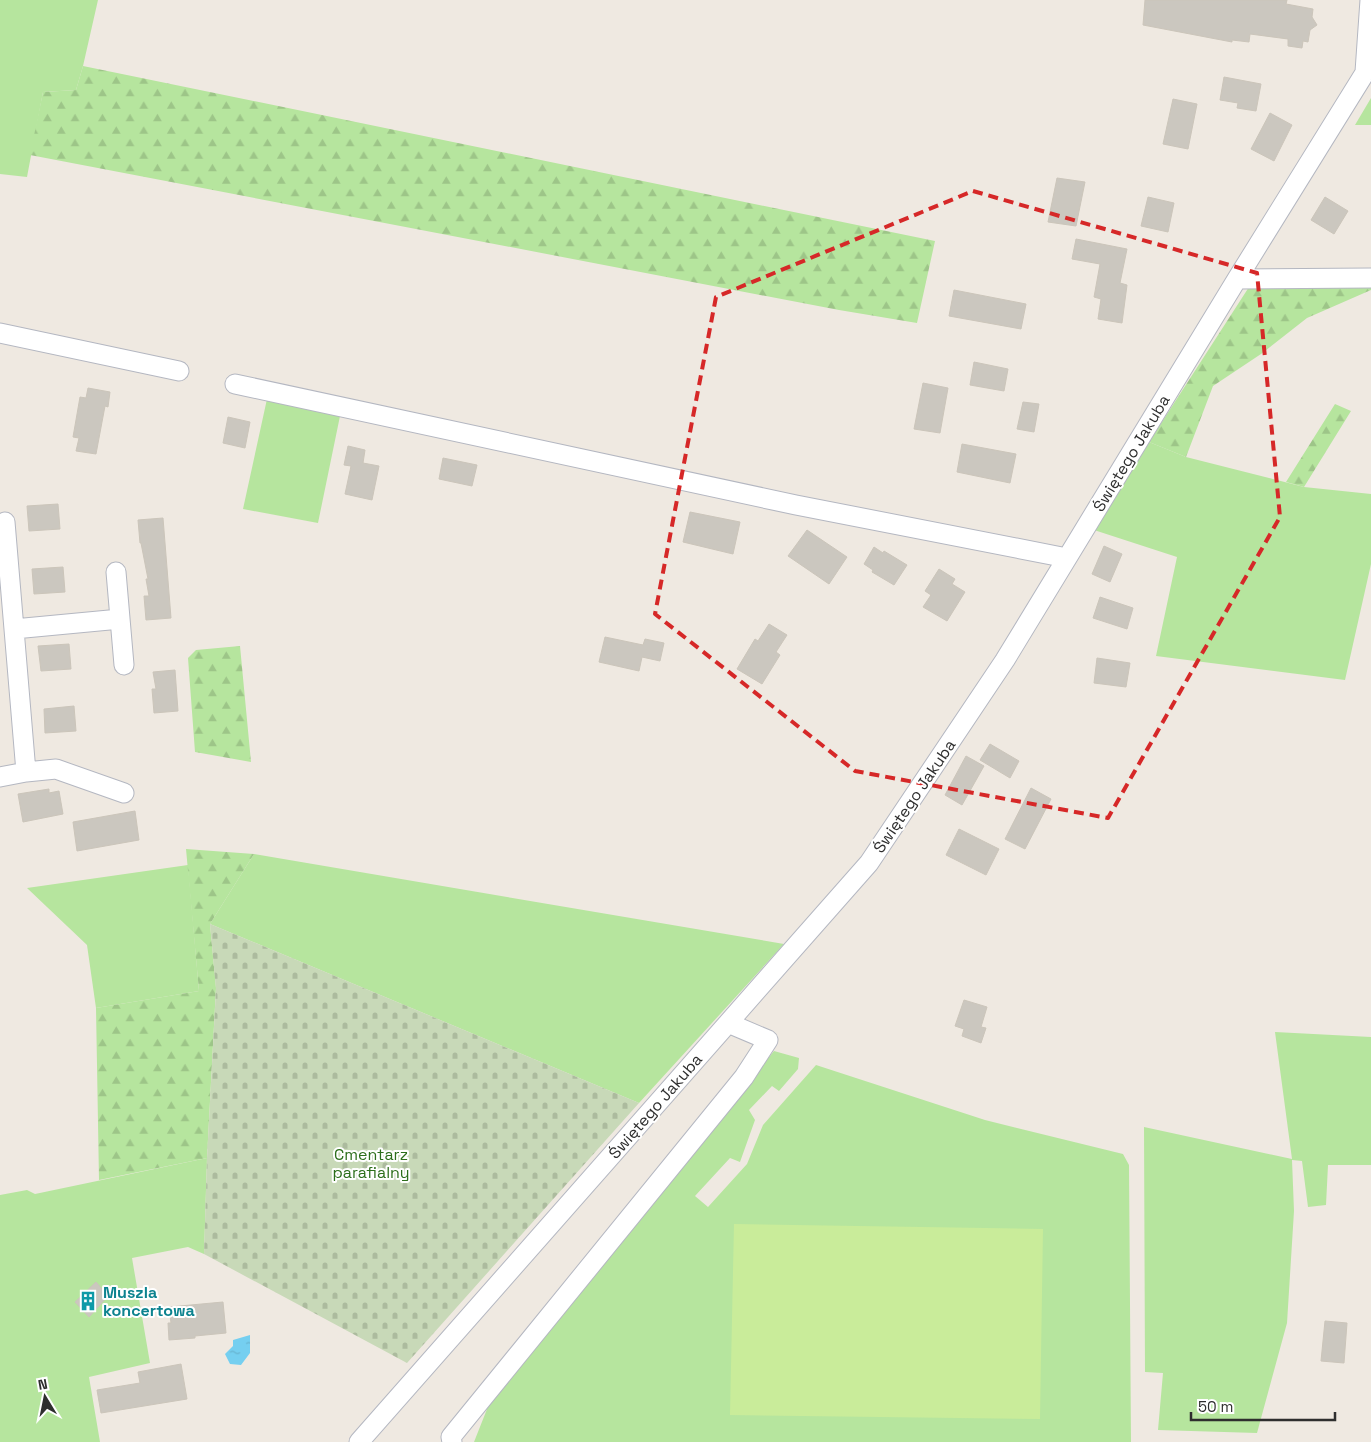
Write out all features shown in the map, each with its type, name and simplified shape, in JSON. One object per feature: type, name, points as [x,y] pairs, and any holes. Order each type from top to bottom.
[{"type":"street","points":[[1368,67],[1370,0]]},
{"type":"street","name":"Świętego Jakuba","points":[[359,1442],[869,863],[1005,660],[1368,67]]},
{"type":"street","points":[[1237,279],[1371,278]]},
{"type":"street","points":[[0,333],[179,371]]},
{"type":"street","points":[[235,384],[796,505],[1067,558]]},
{"type":"street","points":[[5,522],[26,772]]},
{"type":"street","points":[[116,572],[124,665]]},
{"type":"street","points":[[14,629],[120,619]]},
{"type":"street","points":[[0,777],[56,769],[124,793]]},
{"type":"street","points":[[452,1442],[451,1437],[744,1077],[768,1040],[728,1023]]},
{"type":"highlighted area","points":[[973,191],[1257,273],[1280,517],[1108,818],[855,771],[655,614],[716,297]]},
{"type":"green space","points":[[0,0],[98,0],[76,90],[43,92],[27,177],[0,174]]},
{"type":"green space","points":[[83,66],[935,241],[917,323],[839,310],[30,155],[43,92],[76,90]]},
{"type":"green space","points":[[1371,98],[1371,125],[1355,125]]},
{"type":"green space","points":[[1249,287],[1371,287],[1371,290],[1307,318],[1261,354],[1213,386],[1186,457],[1149,442]]},
{"type":"green space","points":[[267,399],[340,416],[318,523],[243,509]]},
{"type":"green space","points":[[1335,404],[1351,411],[1304,487],[1286,482]]},
{"type":"green space","points":[[1149,442],[1186,457],[1304,487],[1371,494],[1371,564],[1345,680],[1156,656],[1177,557],[1094,530]]},
{"type":"green space","points":[[240,646],[251,762],[195,752],[188,658],[196,650]]},
{"type":"green space","points":[[186,849],[254,854],[210,924],[216,988],[207,1158],[99,1180],[96,1008],[199,991]]},
{"type":"green space","points":[[254,854],[784,944],[639,1103],[210,924]]},
{"type":"green space","points":[[188,865],[199,991],[96,1008],[87,945],[27,888]]},
{"type":"green space","name":"Cmentarz parafialny","points":[[210,924],[639,1103],[407,1363],[204,1254],[216,989]]},
{"type":"green space","points":[[1275,1032],[1371,1037],[1371,1165],[1328,1165],[1326,1205],[1308,1207],[1302,1161],[1292,1160],[1294,1211],[1287,1323],[1257,1433],[1158,1430],[1163,1373],[1145,1372],[1144,1127],[1292,1159]]},
{"type":"green space","points":[[774,1051],[799,1058],[798,1069],[779,1091],[772,1086],[749,1110],[755,1120],[740,1162],[730,1158],[695,1196],[708,1207],[747,1164],[763,1125],[816,1065],[985,1120],[1123,1154],[1129,1165],[1131,1442],[474,1442],[491,1399]]},
{"type":"green space","points":[[207,1158],[204,1254],[188,1247],[132,1258],[150,1363],[89,1377],[100,1442],[0,1442],[0,1195],[27,1190],[35,1194]]},
{"type":"green space","points":[[734,1224],[1043,1229],[1040,1419],[730,1415]]},
{"type":"water","points":[[250,1335],[250,1353],[241,1365],[230,1364],[225,1354],[233,1346],[233,1340]]},
{"type":"building","points":[[1145,0],[1287,0],[1286,4],[1313,9],[1312,17],[1317,25],[1310,30],[1308,42],[1303,41],[1302,48],[1288,46],[1288,39],[1250,34],[1249,42],[1232,40],[1232,42],[1143,25]]},
{"type":"building","points":[[1224,77],[1261,84],[1256,111],[1237,108],[1238,103],[1220,100]]},
{"type":"building","points":[[1173,99],[1197,104],[1188,149],[1163,144]]},
{"type":"building","points":[[1270,113],[1292,125],[1274,161],[1251,149]]},
{"type":"building","points":[[1057,178],[1085,182],[1076,226],[1048,222]]},
{"type":"building","points":[[1148,197],[1174,203],[1168,232],[1141,226]]},
{"type":"building","points":[[1325,197],[1348,211],[1334,234],[1311,220]]},
{"type":"building","points":[[1076,239],[1127,249],[1120,283],[1127,285],[1122,323],[1098,319],[1101,299],[1094,297],[1100,264],[1072,259]]},
{"type":"building","points":[[954,290],[1026,304],[1021,329],[949,316]]},
{"type":"building","points":[[974,362],[1008,369],[1004,391],[970,385]]},
{"type":"building","points":[[923,383],[948,388],[940,433],[914,429]]},
{"type":"building","points":[[88,388],[110,392],[108,407],[105,406],[96,454],[76,451],[79,438],[73,437],[80,397],[86,398]]},
{"type":"building","points":[[1023,402],[1039,404],[1034,432],[1017,429]]},
{"type":"building","points":[[228,417],[250,422],[245,448],[223,443]]},
{"type":"building","points":[[962,444],[1016,454],[1010,483],[957,472]]},
{"type":"building","points":[[348,446],[365,450],[363,463],[379,466],[372,500],[345,494],[351,466],[344,465]]},
{"type":"building","points":[[443,458],[477,465],[472,486],[439,479]]},
{"type":"building","points":[[58,504],[60,529],[29,531],[27,506]]},
{"type":"building","points":[[690,512],[740,522],[733,554],[683,542]]},
{"type":"building","points":[[163,518],[171,618],[146,620],[144,596],[149,596],[146,579],[148,579],[140,543],[138,520]]},
{"type":"building","points":[[807,530],[847,557],[829,584],[788,556]]},
{"type":"building","points":[[1104,546],[1122,554],[1110,582],[1092,574]]},
{"type":"building","points":[[874,547],[907,565],[894,585],[872,572],[873,570],[864,564]]},
{"type":"building","points":[[63,567],[65,592],[34,594],[32,569]]},
{"type":"building","points":[[939,569],[955,579],[952,584],[965,592],[947,621],[923,607],[931,595],[925,591]]},
{"type":"building","points":[[1100,597],[1133,608],[1127,629],[1093,618]]},
{"type":"building","points":[[769,624],[787,635],[776,652],[780,655],[762,684],[737,669],[755,639],[758,641]]},
{"type":"building","points":[[605,637],[643,645],[645,639],[664,643],[660,661],[642,657],[639,671],[599,662]]},
{"type":"building","points":[[69,644],[71,669],[41,671],[38,646]]},
{"type":"building","points":[[1097,658],[1130,663],[1126,687],[1094,683]]},
{"type":"building","points":[[175,670],[178,711],[154,713],[152,689],[156,689],[153,672]]},
{"type":"building","points":[[74,706],[76,731],[45,733],[44,709]]},
{"type":"building","points":[[990,744],[1019,761],[1010,778],[980,760]]},
{"type":"building","points":[[966,756],[984,766],[962,805],[945,795]]},
{"type":"building","points":[[1031,788],[1051,799],[1025,849],[1005,839]]},
{"type":"building","points":[[49,789],[49,793],[59,791],[63,814],[23,822],[18,794]]},
{"type":"building","points":[[135,811],[139,840],[77,851],[73,822]]},
{"type":"building","points":[[959,829],[999,849],[986,875],[946,855]]},
{"type":"building","points":[[964,1000],[987,1007],[981,1027],[986,1028],[981,1043],[962,1036],[964,1029],[955,1026]]},
{"type":"building","name":"Muszla koncertowa","points":[[96,1282],[108,1296],[89,1317],[75,1302]]},
{"type":"building","points":[[223,1302],[226,1333],[169,1340],[168,1323],[171,1323],[169,1307]]},
{"type":"building","points":[[1325,1321],[1347,1323],[1344,1363],[1321,1361]]},
{"type":"building","points":[[181,1364],[187,1399],[101,1413],[97,1390],[140,1383],[138,1372]]},
{"type":"place","name":"Muszla koncertowa","points":[[88,1301]]}]
